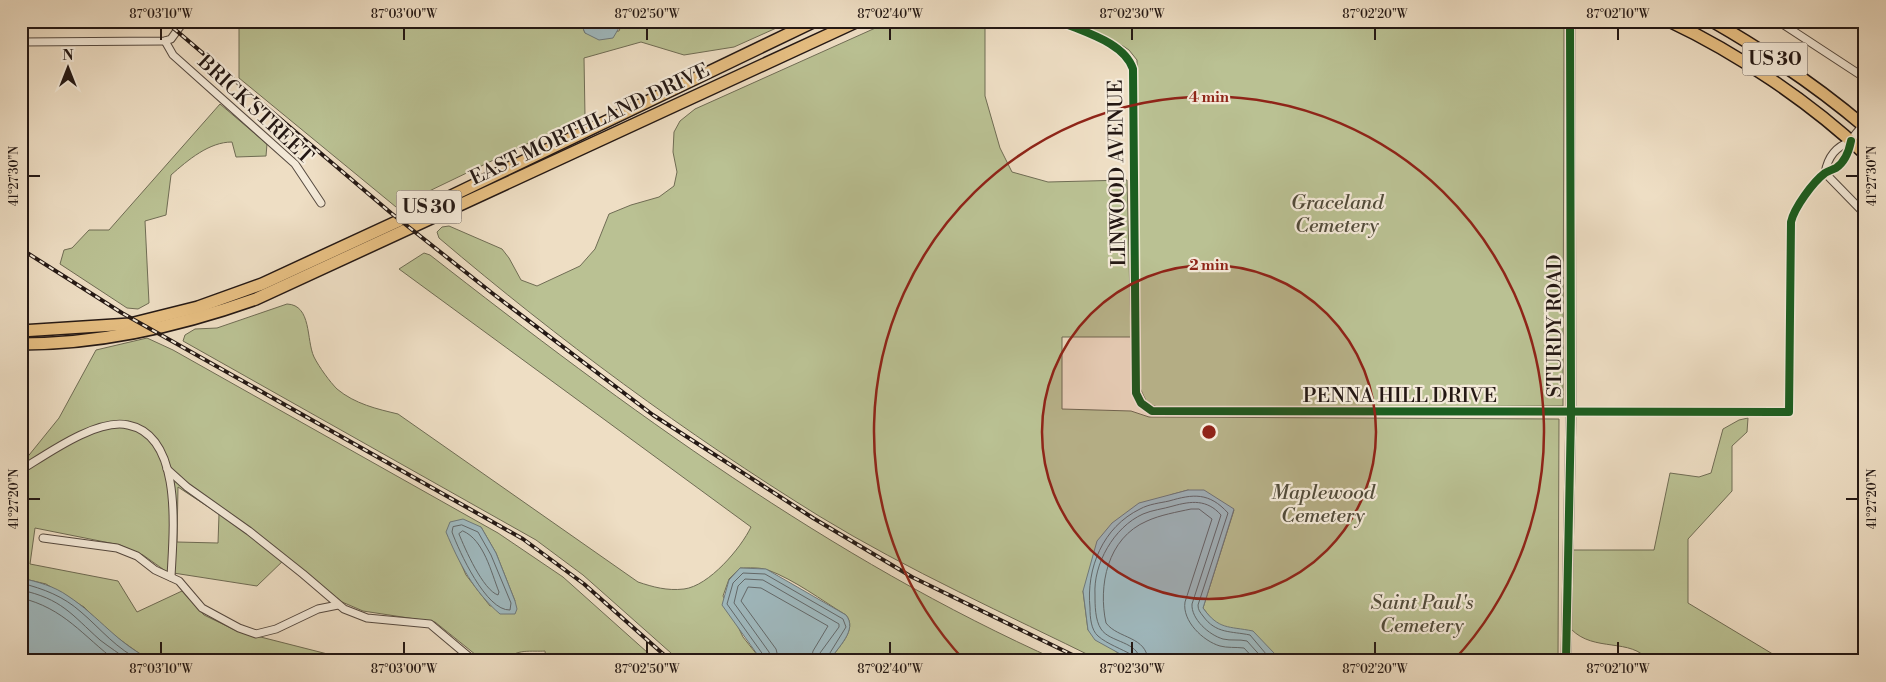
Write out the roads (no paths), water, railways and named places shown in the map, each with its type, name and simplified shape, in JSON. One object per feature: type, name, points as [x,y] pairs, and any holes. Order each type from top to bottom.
[{"type":"highway","name":"EAST MORTHLAND DRIVE","points":[[21,331],[130,324],[198,307],[262,284],[420,211],[815,21]]},
{"type":"highway","name":"EAST MORTHLAND DRIVE","points":[[21,344],[71,342],[136,333],[202,318],[256,299],[858,21]]},
{"type":"highway","name":"US 30","points":[[1669,21],[1722,50],[1765,77],[1851,141],[1865,154]]},
{"type":"highway","name":"US 30","points":[[1713,21],[1731,27],[1813,85],[1864,125]]},
{"type":"street","points":[[21,42],[165,41],[171,39],[184,21]]},
{"type":"street","name":"LINWOOD AVENUE","points":[[1059,21],[1118,49],[1130,61],[1133,69],[1136,278]]},
{"type":"street","name":"STURDY ROAD","points":[[1566,661],[1571,413],[1570,21]]},
{"type":"street","points":[[1778,21],[1865,78]]},
{"type":"street","name":"BRICK STREET","points":[[165,41],[173,56],[295,164],[322,203]]},
{"type":"street","points":[[1825,173],[1827,161],[1839,146],[1851,141],[1864,125]]},
{"type":"street","points":[[1825,173],[1837,167],[1849,152],[1851,141]]},
{"type":"street","points":[[1825,173],[1865,214]]},
{"type":"street","name":"PENNA HILL DRIVE","points":[[1136,278],[1136,393],[1141,403],[1152,412],[1789,412],[1791,222],[1794,211],[1800,201],[1825,173]]},
{"type":"street","points":[[21,470],[87,432],[109,426],[128,424],[147,433],[161,450],[167,469],[175,514],[171,577]]},
{"type":"street","points":[[167,469],[186,487],[264,543],[344,610],[367,618],[430,624],[474,661]]},
{"type":"street","points":[[43,538],[117,548],[137,556],[155,570],[179,581],[202,608],[239,628],[256,634],[276,630],[318,609],[338,605]]},
{"type":"water","points":[[580,21],[623,21],[613,38],[599,40],[585,33]]},
{"type":"water","points":[[1188,490],[1204,490],[1234,509],[1203,608],[1219,624],[1253,631],[1274,653],[1278,661],[1133,661],[1095,640],[1088,630],[1083,591],[1097,541],[1112,523],[1139,503]]},
{"type":"water","points":[[463,519],[481,527],[496,553],[515,601],[517,609],[515,614],[500,614],[482,596],[462,566],[446,532],[450,522]]},
{"type":"water","points":[[740,568],[766,569],[846,615],[850,627],[845,638],[829,661],[762,661],[722,605],[729,580]]},
{"type":"water","points":[[21,578],[46,585],[63,593],[90,613],[129,647],[154,661],[21,661]]},
{"type":"railway","points":[[165,21],[391,213],[492,293],[653,415],[813,518],[912,577],[1085,661]]},
{"type":"railway","points":[[21,249],[122,313],[523,539],[584,584],[671,661]]},
{"type":"park label","name":"Graceland Cemetery","points":[[1337,214]]},
{"type":"park label","name":"Maplewood Cemetery","points":[[1323,504]]},
{"type":"park label","name":"Saint Paul's Cemetery","points":[[1422,614]]}]
